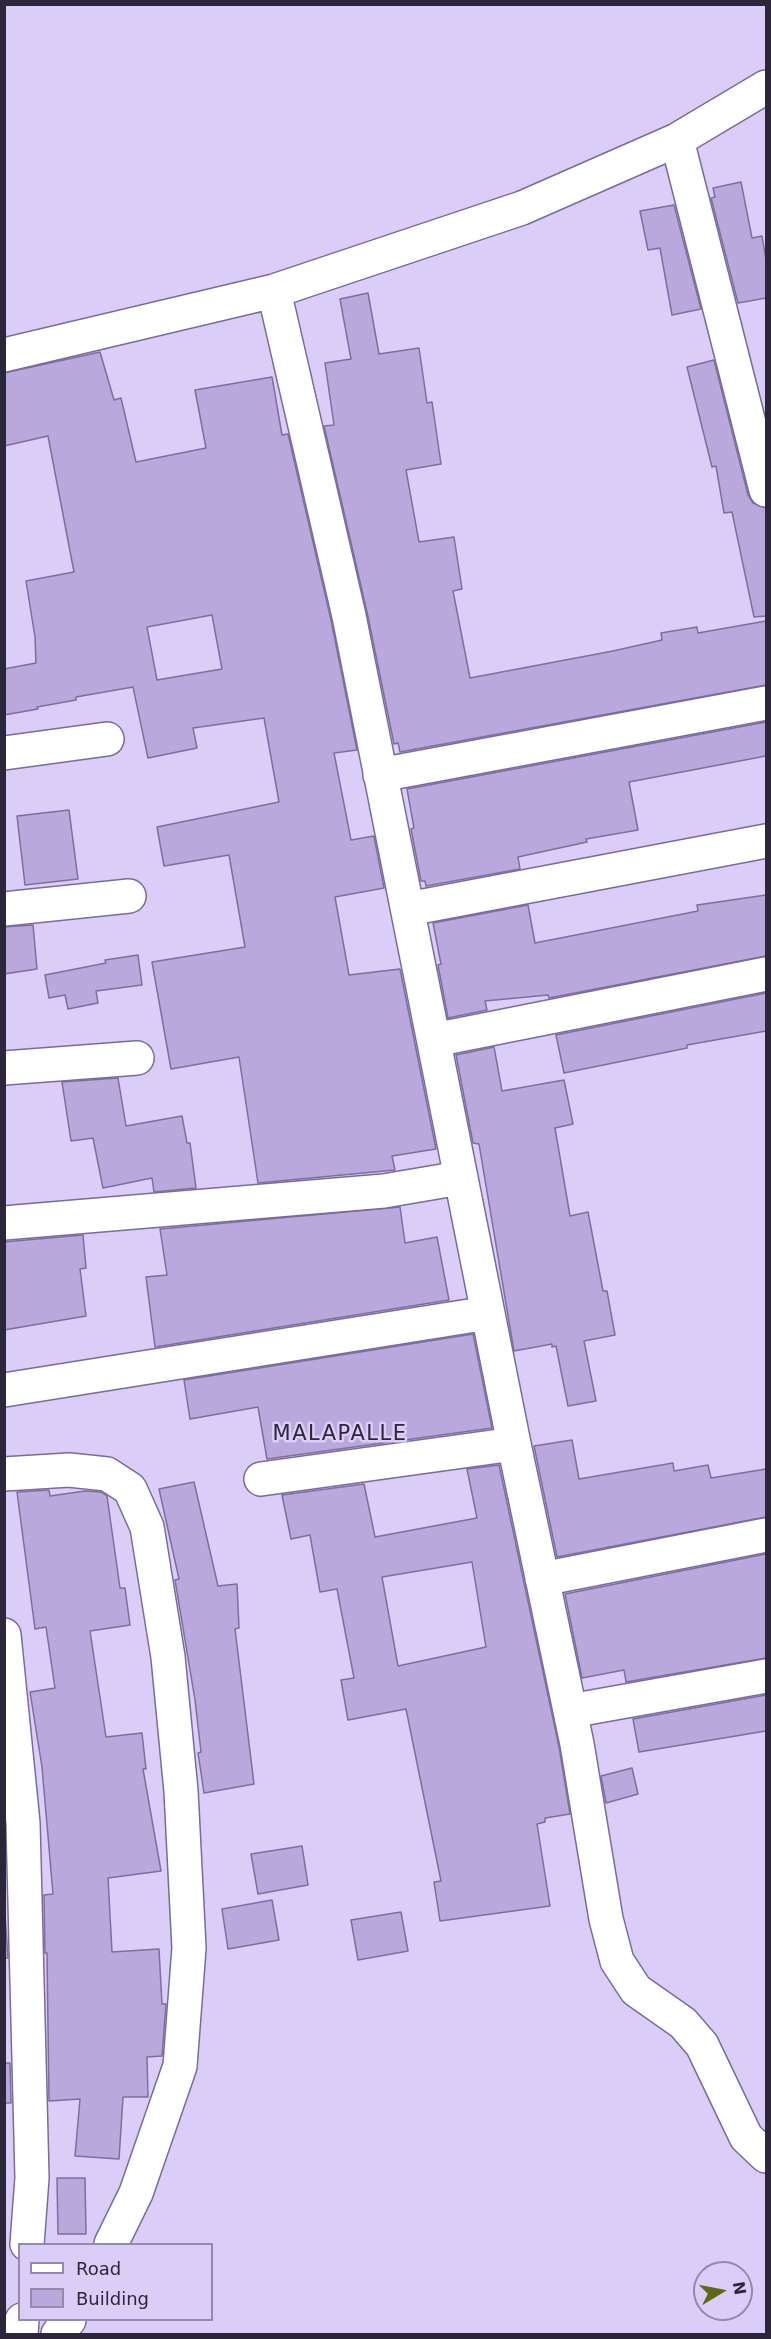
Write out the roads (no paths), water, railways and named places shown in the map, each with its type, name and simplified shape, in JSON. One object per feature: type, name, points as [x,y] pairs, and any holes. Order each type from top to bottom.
[{"type":"street","points":[[4,355],[274,291],[522,208],[677,140],[766,87]]},
{"type":"street","points":[[677,140],[766,490]]},
{"type":"street","points":[[274,291],[346,605],[460,1178],[570,1711],[598,1858],[606,1919],[617,1961],[636,1990],[683,2024],[702,2045],[746,2137],[766,2156]]},
{"type":"street","points":[[380,775],[766,703]]},
{"type":"street","points":[[4,753],[107,739]]},
{"type":"street","points":[[408,909],[766,841]]},
{"type":"street","points":[[4,909],[129,896]]},
{"type":"street","points":[[434,1040],[766,974]]},
{"type":"street","points":[[4,1068],[137,1058]]},
{"type":"street","points":[[4,1223],[384,1191],[460,1178]]},
{"type":"street","points":[[4,1390],[488,1313]]},
{"type":"street","points":[[261,1479],[514,1444]]},
{"type":"street","points":[[4,1474],[69,1470],[106,1474],[130,1489],[147,1527],[168,1657],[181,1791],[189,1948],[180,2066],[136,2193],[111,2243]]},
{"type":"street","points":[[542,1579],[766,1535]]},
{"type":"street","points":[[4,1635],[23,1823],[32,2178],[27,2243]]},
{"type":"street","points":[[570,1711],[766,1676]]},
{"type":"street","points":[[58,2334],[68,2321]]},
{"type":"district","name":"MALAPALLE","points":[[340,1435]]}]
